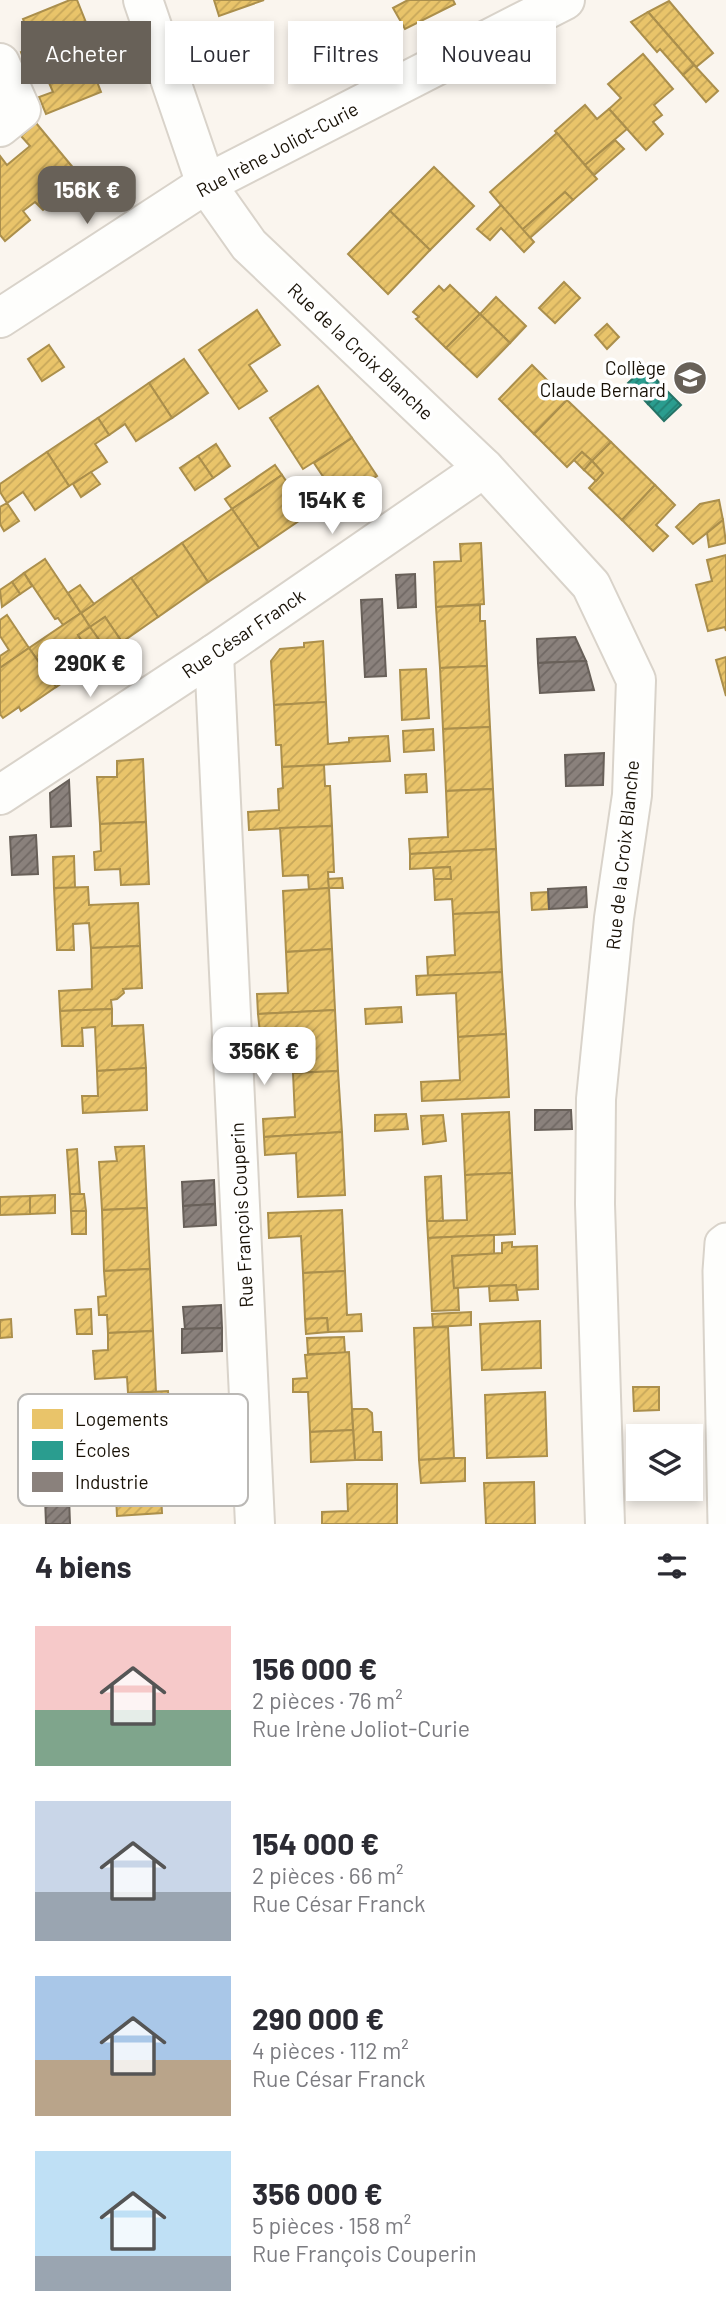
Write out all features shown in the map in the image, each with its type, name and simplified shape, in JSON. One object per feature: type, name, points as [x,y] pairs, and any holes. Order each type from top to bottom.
[{"type":"street","name":"Rue de la Croix Blanche","points":[[143,0],[206,184],[249,245],[484,468],[591,585],[636,680],[632,795],[614,918],[596,1100],[595,1204],[605,1524]]},
{"type":"street","name":"Rue Irène Joliot-Curie","points":[[0,318],[206,184],[565,0]]},
{"type":"street","points":[[0,63],[21,110],[0,127]]},
{"type":"street","name":"Rue César Franck","points":[[0,795],[214,654],[484,468]]},
{"type":"street","name":"Rue François Couperin","points":[[214,654],[255,1524]]},
{"type":"street","points":[[725,1524],[720,1271],[722,1244],[726,1240]]},
{"type":"building: Logements","points":[[70,0],[77,0],[85,21],[24,21],[23,19]]},
{"type":"building: Logements","points":[[214,0],[264,0],[219,16]]},
{"type":"building: Logements","points":[[408,0],[453,0],[455,4],[405,29],[403,21],[393,8]]},
{"type":"building: Logements","points":[[669,1],[713,53],[696,67],[648,12]]},
{"type":"building: Logements","points":[[648,12],[694,65],[683,75],[660,49],[657,52],[631,22]]},
{"type":"building: Logements","points":[[643,54],[673,89],[654,105],[662,115],[653,122],[663,134],[646,150],[609,109],[621,98],[608,84]]},
{"type":"building: Logements","points":[[694,65],[718,91],[706,102],[683,75]]},
{"type":"building: Logements","points":[[50,84],[98,84],[101,92],[46,114],[39,97],[53,92]]},
{"type":"building: Logements","points":[[585,105],[597,119],[609,109],[627,129],[585,165],[555,131]]},
{"type":"building: Logements","points":[[36,123],[75,170],[61,182],[67,189],[43,210],[35,202],[23,211],[30,220],[5,241],[0,235],[0,156],[7,165],[30,146],[21,136]]},
{"type":"building: Logements","points":[[557,133],[597,179],[573,200],[565,192],[522,230],[490,192]]},
{"type":"building: Logements","points":[[615,140],[624,149],[594,175],[585,165]]},
{"type":"building: Logements","points":[[434,167],[474,206],[430,250],[390,211]]},
{"type":"building: Logements","points":[[565,192],[573,200],[530,238],[522,230]]},
{"type":"building: Logements","points":[[501,205],[534,242],[524,252],[501,228],[490,240],[477,229]]},
{"type":"building: Logements","points":[[390,211],[430,250],[388,294],[348,254]]},
{"type":"building: Logements","points":[[564,282],[580,298],[555,323],[539,308]]},
{"type":"building: Logements","points":[[450,285],[480,314],[446,348],[416,319],[419,317],[413,312],[439,286],[444,291]]},
{"type":"building: Logements","points":[[496,297],[526,326],[510,343],[480,314]]},
{"type":"building: Logements","points":[[257,310],[280,345],[249,365],[267,391],[239,409],[199,350]]},
{"type":"building: Logements","points":[[480,314],[510,343],[477,377],[446,348]]},
{"type":"building: Logements","points":[[607,324],[619,337],[607,349],[595,335]]},
{"type":"building: Logements","points":[[49,345],[64,367],[42,381],[28,359]]},
{"type":"building: Logements","points":[[184,359],[208,393],[172,418],[149,383]]},
{"type":"building: Logements","points":[[532,365],[567,400],[534,434],[499,399]]},
{"type":"building: Logements","points":[[149,383],[172,418],[136,441],[125,424],[109,435],[98,418]]},
{"type":"building: Logements","points":[[318,386],[352,438],[303,469],[270,418]]},
{"type":"building: Logements","points":[[567,400],[611,442],[592,461],[582,452],[567,467],[534,434]]},
{"type":"building: Logements","points":[[98,418],[109,435],[95,444],[107,462],[69,486],[47,452]]},
{"type":"building: Logements","points":[[352,438],[377,476],[326,510],[313,490],[326,481],[314,463]]},
{"type":"building: Logements","points":[[611,442],[655,485],[622,520],[589,488],[603,473],[592,461]]},
{"type":"building: Logements","points":[[216,444],[230,466],[213,478],[198,456]]},
{"type":"building: Logements","points":[[47,452],[69,486],[35,510],[23,492],[7,503],[0,492],[0,484]]},
{"type":"building: Logements","points":[[582,452],[592,461],[584,470],[574,460]]},
{"type":"building: Logements","points":[[198,456],[213,478],[195,490],[180,468]]},
{"type":"building: Logements","points":[[592,461],[603,473],[596,481],[584,470]]},
{"type":"building: Logements","points":[[275,465],[282,475],[232,509],[225,499]]},
{"type":"building: Logements","points":[[91,472],[100,484],[81,497],[73,484]]},
{"type":"building: Logements","points":[[282,475],[309,514],[259,548],[232,509]]},
{"type":"building: Logements","points":[[655,485],[675,505],[656,525],[668,536],[653,551],[622,520]]},
{"type":"building: Logements","points":[[719,500],[723,520],[693,544],[676,527],[700,504]]},
{"type":"building: Logements","points":[[7,503],[19,521],[4,531],[0,524],[0,507]]},
{"type":"building: Logements","points":[[232,509],[259,548],[208,582],[182,543]]},
{"type":"building: Logements","points":[[723,520],[726,543],[709,547],[707,533]]},
{"type":"building: Logements","points":[[182,543],[208,582],[158,617],[131,578]]},
{"type":"building: Logements","points":[[481,543],[484,604],[436,607],[434,562],[461,561],[460,544]]},
{"type":"building: Logements","points":[[726,555],[726,631],[725,627],[708,631],[696,585],[712,581],[707,560]]},
{"type":"building: Logements","points":[[45,559],[81,613],[63,625],[58,618],[55,619],[24,573]]},
{"type":"building: Logements","points":[[24,573],[32,586],[20,594],[12,582]]},
{"type":"building: Logements","points":[[131,578],[158,617],[122,642],[105,617],[90,627],[81,613]]},
{"type":"building: Logements","points":[[12,582],[20,594],[2,607],[0,590]]},
{"type":"building: Logements","points":[[80,585],[94,604],[81,613],[68,593]]},
{"type":"building: Logements","points":[[480,605],[480,621],[485,621],[487,666],[440,668],[436,607]]},
{"type":"building: Logements","points":[[81,613],[90,627],[78,635],[95,661],[56,687],[29,648]]},
{"type":"building: Logements","points":[[7,615],[29,648],[0,668],[0,656],[9,650],[0,636],[0,620]]},
{"type":"building: Logements","points":[[105,617],[122,642],[107,651],[90,627]]},
{"type":"building: Logements","points":[[90,627],[107,651],[95,660],[78,635]]},
{"type":"building: Logements","points":[[323,641],[326,702],[274,705],[271,661],[280,649],[304,647],[304,643]]},
{"type":"building: Logements","points":[[29,648],[56,687],[21,711],[19,707],[3,718],[0,714],[0,668]]},
{"type":"building: Logements","points":[[726,657],[726,696],[716,660]]},
{"type":"building: Logements","points":[[487,666],[490,727],[443,729],[440,668]]},
{"type":"building: Logements","points":[[426,669],[429,718],[402,720],[400,670]]},
{"type":"building: Logements","points":[[326,702],[328,744],[349,742],[349,738],[388,736],[390,761],[282,767],[281,745],[276,745],[274,705]]},
{"type":"building: Logements","points":[[490,727],[493,789],[446,791],[443,729]]},
{"type":"building: Logements","points":[[433,729],[434,750],[404,752],[403,731]]},
{"type":"building: Logements","points":[[143,759],[146,822],[100,824],[97,777],[117,777],[117,761]]},
{"type":"building: Logements","points":[[324,765],[325,786],[330,786],[332,826],[249,830],[248,812],[279,810],[278,789],[283,788],[282,767]]},
{"type":"building: Logements","points":[[426,774],[427,792],[406,793],[405,775]]},
{"type":"building: Logements","points":[[493,789],[496,849],[410,854],[409,839],[448,837],[446,791]]},
{"type":"building: Logements","points":[[146,822],[149,884],[121,885],[120,869],[95,870],[94,852],[101,851],[100,824]]},
{"type":"building: Logements","points":[[332,826],[334,872],[328,872],[329,888],[309,890],[308,875],[283,876],[280,828]]},
{"type":"building: Logements","points":[[496,849],[499,912],[453,914],[452,899],[435,900],[434,879],[451,879],[450,867],[410,869],[410,854]]},
{"type":"building: Logements","points":[[74,856],[75,888],[54,888],[53,857]]},
{"type":"building: Logements","points":[[450,867],[451,879],[434,879],[433,868]]},
{"type":"building: Logements","points":[[342,878],[343,888],[329,888],[328,879]]},
{"type":"building: Logements","points":[[88,887],[89,905],[138,903],[140,946],[91,948],[89,923],[73,924],[74,950],[57,950],[54,888]]},
{"type":"building: Logements","points":[[329,888],[332,949],[286,952],[283,891]]},
{"type":"building: Logements","points":[[548,892],[549,909],[532,910],[531,893]]},
{"type":"building: Logements","points":[[499,912],[502,972],[428,976],[427,957],[455,955],[453,914]]},
{"type":"building: Logements","points":[[140,946],[142,988],[123,989],[124,993],[111,1000],[112,1009],[60,1011],[59,991],[92,989],[91,948]]},
{"type":"building: Logements","points":[[332,949],[335,1010],[258,1014],[257,994],[288,993],[286,952]]},
{"type":"building: Logements","points":[[502,972],[506,1034],[458,1037],[456,993],[417,995],[416,976]]},
{"type":"building: Logements","points":[[401,1007],[402,1022],[366,1024],[365,1009]]},
{"type":"building: Logements","points":[[112,1009],[112,1026],[143,1025],[146,1068],[97,1071],[95,1027],[82,1028],[83,1046],[62,1046],[60,1011]]},
{"type":"building: Logements","points":[[335,1010],[338,1071],[293,1073],[290,1031],[260,1033],[258,1014]]},
{"type":"building: Logements","points":[[506,1034],[509,1097],[422,1101],[421,1082],[460,1080],[458,1037]]},
{"type":"building: Logements","points":[[146,1068],[147,1110],[83,1113],[82,1096],[98,1096],[97,1071]]},
{"type":"building: Logements","points":[[338,1071],[342,1132],[264,1137],[263,1119],[295,1117],[293,1073]]},
{"type":"building: Logements","points":[[509,1112],[512,1173],[465,1175],[462,1114]]},
{"type":"building: Logements","points":[[406,1114],[408,1129],[375,1131],[375,1115]]},
{"type":"building: Logements","points":[[443,1115],[446,1141],[423,1144],[421,1116]]},
{"type":"building: Logements","points":[[342,1132],[345,1195],[298,1197],[296,1153],[265,1155],[264,1137]]},
{"type":"building: Logements","points":[[144,1146],[147,1208],[102,1210],[99,1162],[117,1161],[115,1147]]},
{"type":"building: Logements","points":[[77,1149],[80,1194],[70,1194],[67,1150]]},
{"type":"building: Logements","points":[[512,1173],[515,1234],[428,1238],[427,1221],[467,1220],[465,1175]]},
{"type":"building: Logements","points":[[441,1176],[443,1221],[427,1221],[425,1177]]},
{"type":"building: Logements","points":[[70,1194],[84,1194],[86,1211],[71,1211]]},
{"type":"building: Logements","points":[[55,1195],[55,1213],[30,1214],[30,1196]]},
{"type":"building: Logements","points":[[30,1196],[30,1214],[0,1215],[0,1197]]},
{"type":"building: Logements","points":[[147,1208],[150,1269],[104,1271],[102,1210]]},
{"type":"building: Logements","points":[[342,1210],[345,1271],[303,1273],[301,1236],[269,1238],[268,1213]]},
{"type":"building: Logements","points":[[71,1211],[86,1211],[86,1234],[72,1234]]},
{"type":"building: Logements","points":[[494,1235],[494,1254],[452,1256],[454,1288],[458,1288],[459,1310],[432,1311],[428,1238]]},
{"type":"building: Logements","points":[[512,1242],[512,1247],[537,1246],[538,1289],[516,1290],[516,1285],[454,1288],[452,1256],[502,1253],[502,1243]]},
{"type":"building: Logements","points":[[150,1269],[153,1331],[108,1333],[107,1315],[99,1315],[98,1297],[106,1296],[104,1271]]},
{"type":"building: Logements","points":[[345,1271],[347,1315],[361,1314],[362,1331],[328,1332],[327,1318],[305,1319],[303,1273]]},
{"type":"building: Logements","points":[[516,1285],[518,1300],[490,1301],[489,1286]]},
{"type":"building: Logements","points":[[91,1309],[92,1334],[77,1334],[75,1310]]},
{"type":"building: Logements","points":[[471,1312],[471,1325],[433,1327],[432,1314]]},
{"type":"building: Logements","points":[[327,1318],[328,1332],[306,1334],[305,1319]]},
{"type":"building: Logements","points":[[11,1319],[12,1337],[0,1338],[0,1320]]},
{"type":"building: Logements","points":[[540,1321],[541,1368],[482,1370],[480,1324]]},
{"type":"building: Logements","points":[[448,1327],[454,1458],[419,1460],[414,1328]]},
{"type":"building: Logements","points":[[153,1331],[156,1392],[128,1393],[127,1377],[95,1379],[93,1351],[108,1350],[108,1333]]},
{"type":"building: Logements","points":[[344,1337],[345,1353],[308,1354],[307,1338]]},
{"type":"building: Logements","points":[[349,1352],[353,1430],[310,1432],[308,1392],[293,1392],[293,1379],[307,1378],[305,1355]]},
{"type":"building: Logements","points":[[633,1387],[659,1387],[659,1410],[634,1411]]},
{"type":"building: Logements","points":[[168,1391],[168,1394],[128,1394]]},
{"type":"building: Logements","points":[[545,1392],[547,1456],[487,1458],[485,1395]]},
{"type":"building: Logements","points":[[352,1409],[367,1409],[372,1413],[373,1432],[381,1432],[382,1460],[355,1460]]},
{"type":"building: Logements","points":[[353,1430],[355,1460],[311,1462],[310,1432]]},
{"type":"building: Logements","points":[[465,1458],[465,1481],[421,1483],[419,1460]]},
{"type":"building: Logements","points":[[534,1482],[535,1524],[486,1524],[484,1483]]},
{"type":"building: Logements","points":[[347,1484],[397,1484],[397,1524],[322,1524],[322,1512],[348,1511]]},
{"type":"building: Logements","points":[[117,1506],[162,1506],[162,1513],[117,1516]]},
{"type":"building: Écoles","points":[[645,367],[664,388],[648,404],[628,383]]},
{"type":"building: Écoles","points":[[664,388],[681,405],[664,421],[648,404]]},
{"type":"building: Industrie","points":[[415,574],[416,607],[398,608],[396,575]]},
{"type":"building: Industrie","points":[[382,599],[386,676],[365,677],[361,600]]},
{"type":"building: Industrie","points":[[575,637],[586,661],[538,663],[537,639]]},
{"type":"building: Industrie","points":[[586,661],[594,690],[540,693],[538,663]]},
{"type":"building: Industrie","points":[[604,753],[603,785],[566,786],[565,755]]},
{"type":"building: Industrie","points":[[69,780],[71,826],[51,827],[50,793]]},
{"type":"building: Industrie","points":[[36,835],[38,874],[12,875],[10,837]]},
{"type":"building: Industrie","points":[[586,887],[587,907],[549,909],[548,889]]},
{"type":"building: Industrie","points":[[535,1110],[571,1110],[572,1129],[535,1130]]},
{"type":"building: Industrie","points":[[214,1180],[215,1204],[183,1206],[182,1182]]},
{"type":"building: Industrie","points":[[215,1204],[216,1225],[184,1227],[183,1206]]},
{"type":"building: Industrie","points":[[221,1305],[222,1328],[185,1329],[183,1307]]},
{"type":"building: Industrie","points":[[222,1328],[222,1351],[182,1353],[182,1329]]},
{"type":"building: Industrie","points":[[45,1506],[69,1506],[70,1524],[46,1524]]},
{"type":"place","name":"Collège Claude Bernard","points":[[690,378]]}]
